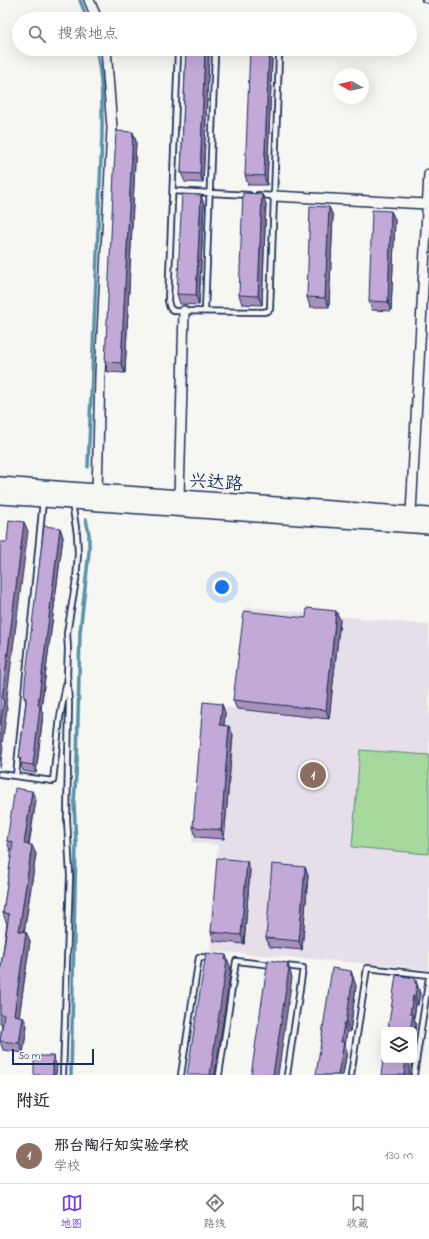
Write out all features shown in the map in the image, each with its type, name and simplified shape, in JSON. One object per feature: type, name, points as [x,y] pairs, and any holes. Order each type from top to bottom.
[{"type":"main road","name":"兴达路","points":[[0,484],[429,515]]},
{"type":"main road","name":"兴达路","points":[[0,497],[429,527]]},
{"type":"street","points":[[89,0],[94,12]]},
{"type":"street","points":[[97,491],[100,375],[112,128],[107,56]]},
{"type":"street","points":[[411,513],[429,174]]},
{"type":"street","points":[[274,196],[427,204]]},
{"type":"street","points":[[179,497],[184,311]]},
{"type":"lane","points":[[178,56],[168,301],[170,308],[174,311],[264,312],[270,309],[279,56]]},
{"type":"lane","points":[[205,311],[215,56]]},
{"type":"lane","points":[[173,191],[274,196]]},
{"type":"lane","points":[[16,776],[44,500]]},
{"type":"lane","points":[[62,1075],[70,876],[67,819],[69,702],[67,633],[76,580],[78,554],[77,534],[72,502]]},
{"type":"lane","points":[[0,774],[53,781],[60,717],[67,673]]},
{"type":"lane","points":[[180,1075],[199,957],[221,960]]},
{"type":"lane","points":[[229,960],[303,968],[287,1075]]},
{"type":"lane","points":[[219,1075],[236,961]]},
{"type":"lane","points":[[351,1075],[367,968],[429,976],[414,1075]]},
{"type":"shaded area","points":[[246,607],[429,625],[429,970],[410,967],[210,951],[218,845],[192,842],[203,705],[234,708]]},
{"type":"green space","points":[[360,750],[429,755],[429,854],[352,847]]},
{"type":"building","points":[[186,56],[205,56],[200,174],[181,173]]},
{"type":"building","points":[[250,56],[269,56],[264,176],[245,175]]},
{"type":"building","points":[[116,131],[133,132],[121,363],[105,362]]},
{"type":"building","points":[[243,193],[262,194],[258,296],[239,295]]},
{"type":"building","points":[[182,194],[201,195],[196,295],[177,294]]},
{"type":"building","points":[[310,206],[329,207],[325,298],[307,297]]},
{"type":"building","points":[[372,210],[391,211],[388,302],[369,301]]},
{"type":"building","points":[[9,520],[24,522],[0,726],[0,542],[7,542]]},
{"type":"building","points":[[44,526],[60,528],[38,705],[40,706],[33,765],[20,763],[21,758],[19,758],[26,703],[26,698],[24,697],[25,682]]},
{"type":"building","points":[[307,608],[336,611],[326,710],[233,700],[244,611],[306,618]]},
{"type":"building","points":[[203,702],[222,704],[220,725],[229,726],[221,830],[193,827]]},
{"type":"building","points":[[15,788],[32,791],[24,844],[32,845],[19,931],[26,932],[14,1015],[23,1017],[19,1043],[0,1041],[4,1015],[0,1014],[0,973],[9,914],[3,913],[13,842],[7,841]]},
{"type":"building","points":[[217,858],[247,861],[241,935],[211,932]]},
{"type":"building","points":[[272,864],[305,867],[299,941],[266,938]]},
{"type":"building","points":[[206,953],[226,955],[225,960],[227,960],[210,1075],[187,1075]]},
{"type":"building","points":[[268,960],[288,963],[287,968],[289,968],[273,1075],[251,1075]]},
{"type":"building","points":[[332,968],[351,971],[351,976],[353,976],[346,1023],[344,1023],[341,1042],[344,1042],[338,1075],[316,1075]]},
{"type":"building","points":[[396,975],[415,978],[415,983],[417,984],[410,1014],[413,1014],[411,1027],[388,1027]]},
{"type":"building","points":[[34,1056],[53,1056],[53,1075],[34,1075]]},
{"type":"building","points":[[383,1063],[406,1063],[404,1075],[381,1075]]},
{"type":"waterway","points":[[80,0],[84,12]]},
{"type":"waterway","points":[[88,467],[102,136],[101,81],[97,56]]},
{"type":"waterway","points":[[71,1075],[76,844],[74,803],[77,761],[80,632],[89,552],[89,534],[86,519]]},
{"type":"railway","points":[[423,0],[429,2]]},
{"type":"place","name":"邢台陶行知实验学校","points":[[313,775]]}]
